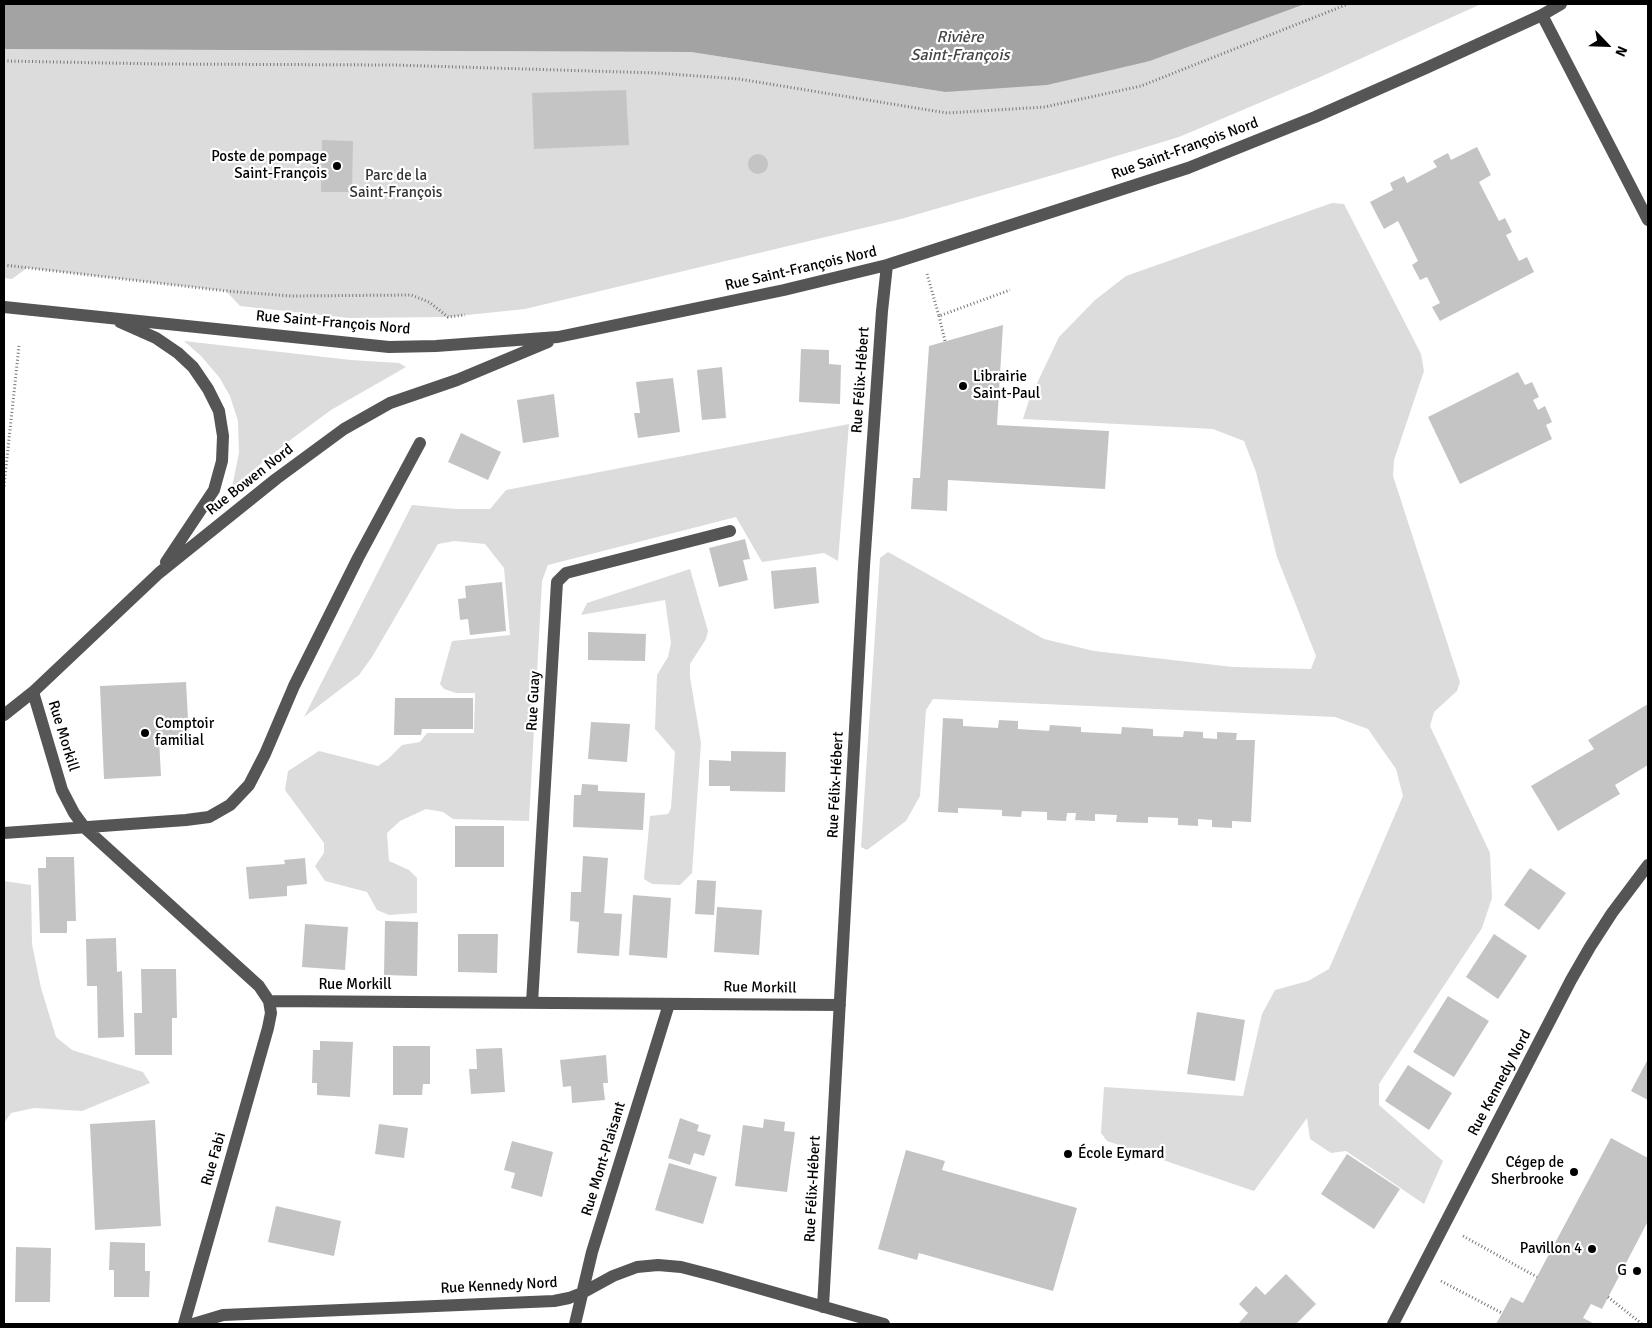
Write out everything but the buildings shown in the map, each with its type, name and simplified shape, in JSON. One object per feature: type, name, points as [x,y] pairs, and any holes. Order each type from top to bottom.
[{"type":"street","name":"Rue Saint-François Nord","points":[[4,307],[389,347],[436,346],[558,337],[784,290],[887,265],[1188,168],[1315,117],[1542,15],[1561,4]]},
{"type":"street","points":[[1542,15],[1648,220]]},
{"type":"street","name":"Rue Félix-Hébert","points":[[823,1307],[864,566],[887,265]]},
{"type":"street","points":[[109,317],[156,338],[178,353],[193,367],[208,389],[219,411],[223,436],[222,461],[214,490],[159,573]]},
{"type":"street","name":"Rue Bowen Nord","points":[[4,715],[33,692],[159,573],[276,479],[344,429],[390,403],[457,380],[558,337]]},
{"type":"street","points":[[4,833],[186,820],[209,816],[230,805],[249,785],[265,754],[298,678],[358,558],[420,443]]},
{"type":"street","name":"Rue Guay","points":[[532,1003],[557,582],[566,573],[730,531]]},
{"type":"street","name":"Rue Morkill","points":[[33,692],[62,790],[74,814],[85,828],[259,986],[269,1002],[840,1005]]},
{"type":"street","name":"Rue Kennedy Nord","points":[[1393,1324],[1571,980],[1612,913],[1648,865]]},
{"type":"street","name":"Rue Fabi","points":[[184,1324],[268,1028],[271,1013],[269,1002]]},
{"type":"street","name":"Rue Mont-Plaisant","points":[[574,1324],[595,1243],[669,1004]]},
{"type":"street","name":"Rue Kennedy Nord","points":[[193,1324],[223,1315],[554,1301],[582,1293],[613,1276],[637,1267],[658,1265],[682,1267],[884,1324]]},
{"type":"path","points":[[4,61],[394,65],[657,73],[739,79],[947,113],[1045,107],[1140,86],[1348,4]]},
{"type":"path","points":[[922,254],[945,341]]},
{"type":"path","points":[[4,265],[226,291],[291,296],[411,295],[429,302],[448,317],[465,315]]},
{"type":"path","points":[[939,316],[1010,290]]},
{"type":"path","points":[[4,486],[19,346]]},
{"type":"path","points":[[1483,1247],[1537,1277]]},
{"type":"path","points":[[1450,1285],[1502,1313]]},
{"type":"path","points":[[1608,1297],[1642,1324]]},
{"type":"green space","name":"Parc de la Saint-François","points":[[1305,4],[1481,4],[1318,78],[1179,137],[901,219],[525,309],[448,317],[349,318],[240,306],[226,291],[27,268],[12,279],[4,278],[4,49],[691,52],[945,92],[1150,61]]},
{"type":"green space","points":[[1332,203],[1344,204],[1421,354],[1424,371],[1394,460],[1393,476],[1460,682],[1457,691],[1434,712],[1430,726],[1490,853],[1492,898],[1482,928],[1379,1084],[1379,1105],[1443,1161],[1424,1204],[1346,1151],[1331,1153],[1310,1139],[1307,1118],[1254,1191],[1107,1141],[1101,1133],[1104,1087],[1243,1096],[1262,1014],[1275,990],[1308,981],[1329,969],[1403,796],[1396,769],[1368,729],[1335,717],[933,699],[926,710],[920,796],[906,821],[867,850],[861,847],[880,558],[888,552],[1044,639],[1094,651],[1233,667],[1311,669],[1316,656],[1277,557],[1256,472],[1244,441],[1213,429],[1023,419],[1029,400],[1059,337],[1095,300],[1126,276]]},
{"type":"green space","points":[[184,341],[351,360],[399,363],[406,367],[331,410],[232,487],[239,453],[238,421],[230,396],[219,377],[201,356]]},
{"type":"green space","points":[[849,424],[838,561],[824,553],[762,562],[736,517],[548,565],[542,581],[529,821],[453,819],[443,812],[426,809],[400,821],[387,833],[389,861],[409,870],[417,878],[417,913],[389,915],[377,910],[367,892],[325,881],[315,866],[324,853],[324,843],[285,790],[288,771],[319,751],[378,766],[402,745],[420,742],[427,733],[474,733],[475,693],[456,693],[444,689],[440,684],[452,641],[510,635],[504,568],[485,544],[454,541],[438,544],[372,657],[359,675],[304,717],[412,505],[456,509],[490,509],[506,490]]},
{"type":"green space","points":[[690,569],[708,631],[706,639],[690,664],[690,677],[701,743],[692,873],[680,885],[652,884],[644,879],[650,816],[668,814],[671,808],[675,752],[655,729],[657,675],[668,657],[671,643],[665,600],[581,615],[587,603]]},
{"type":"green space","points":[[4,881],[31,885],[32,944],[41,988],[56,1037],[72,1050],[143,1072],[150,1083],[82,1111],[34,1108],[11,1113],[4,1123]]},
{"type":"water","name":"Rivière Saint-François","points":[[4,4],[1305,4],[1150,61],[1047,85],[945,92],[691,52],[4,49]]},
{"type":"place","name":"Poste de pompage Saint-François","points":[[337,166]]},
{"type":"place","name":"Librairie Saint-Paul","points":[[963,386]]},
{"type":"place","name":"Comptoir familial","points":[[145,733]]},
{"type":"place","name":"École Eymard","points":[[1068,1154]]},
{"type":"place","name":"Cégep de Sherbrooke","points":[[1574,1172]]},
{"type":"place","name":"Pavillon 4","points":[[1592,1249]]},
{"type":"place","name":"G","points":[[1637,1271]]}]
